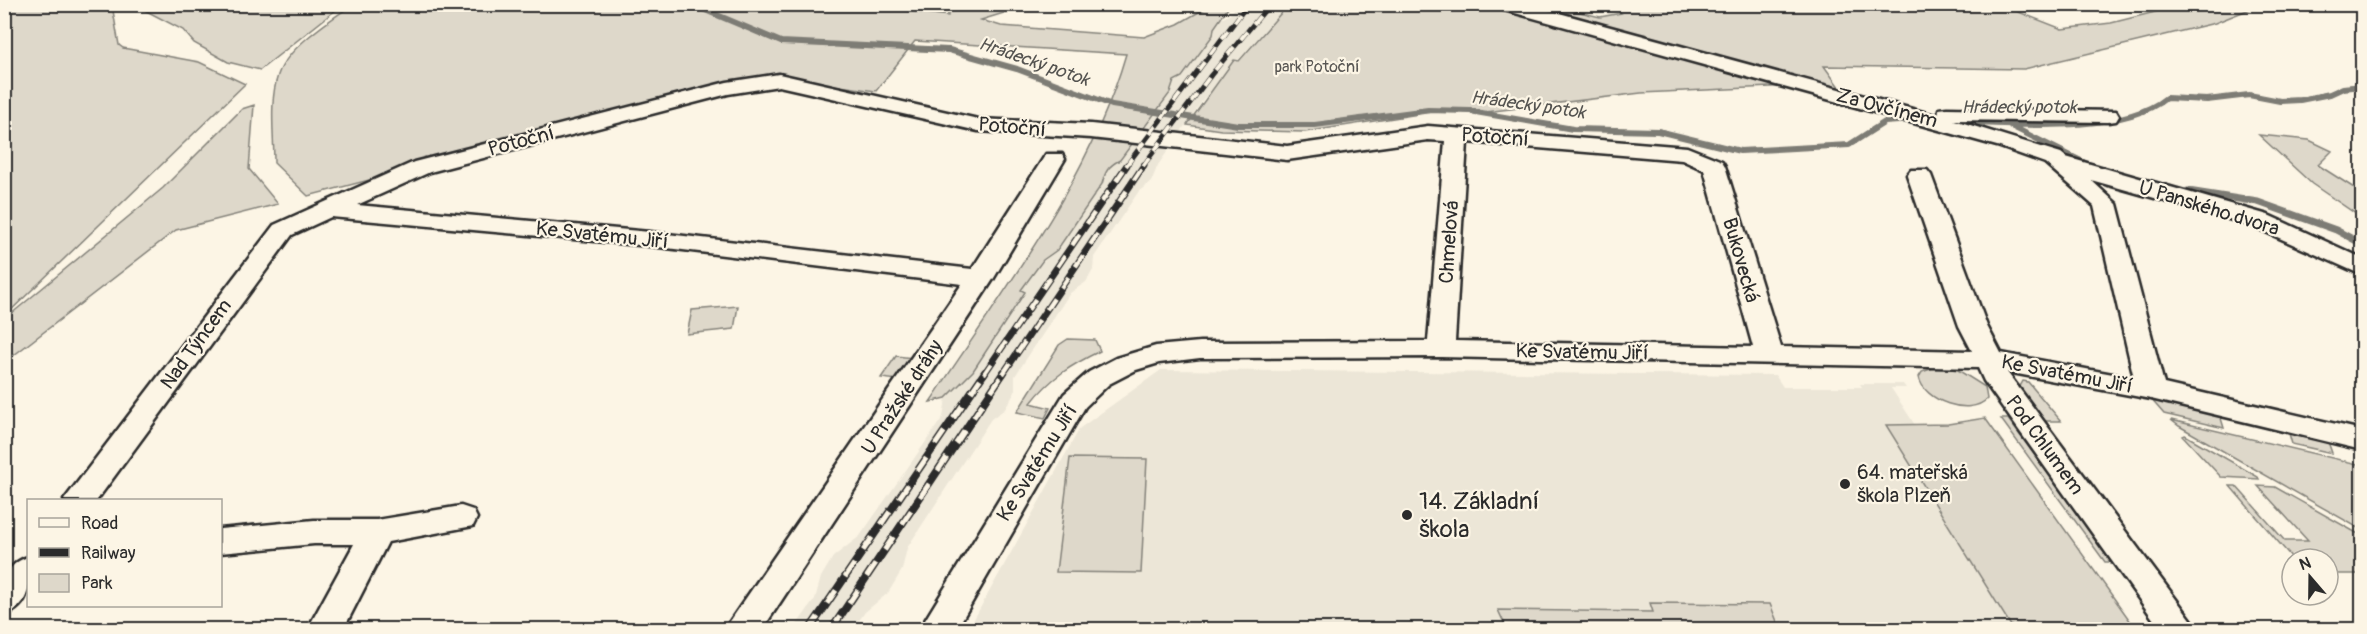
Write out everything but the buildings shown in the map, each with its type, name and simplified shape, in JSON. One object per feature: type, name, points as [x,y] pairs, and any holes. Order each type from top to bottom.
[{"type":"street","name":"Za Ovčínem","points":[[1503,4],[2005,141],[2053,158],[2105,204]]},
{"type":"street","name":"Potoční","points":[[330,210],[422,167],[727,88],[779,80],[978,125],[1091,131],[1278,152],[1428,133],[1457,134],[1687,154],[1714,166]]},
{"type":"street","points":[[1911,115],[2108,116]]},
{"type":"street","name":"Chmelová","points":[[1441,349],[1457,134]]},
{"type":"street","name":"U Panského dvora","points":[[2053,158],[2167,195],[2259,220],[2362,267]]},
{"type":"street","name":"U Pražské dráhy","points":[[742,630],[851,474],[981,278],[1054,159]]},
{"type":"street","name":"Bukovecká","points":[[1714,166],[1769,355]]},
{"type":"street","name":"Pod Chlumem","points":[[1919,175],[1973,326],[1990,360],[1994,375],[2181,630]]},
{"type":"street","points":[[2151,390],[2105,204],[2167,195]]},
{"type":"street","name":"Ke Svatému Jiří","points":[[330,210],[650,239],[981,278]]},
{"type":"street","name":"Nad Týncem","points":[[81,499],[283,230],[330,210]]},
{"type":"street","name":"Ke Svatému Jiří","points":[[937,630],[1074,401],[1099,378],[1126,364],[1156,355],[1200,350],[1441,349],[1990,360],[2151,390],[2362,440]]},
{"type":"street","points":[[222,541],[314,532],[377,532],[461,518]]},
{"type":"street","points":[[326,630],[377,532]]},
{"type":"street","points":[[4,602],[27,571]]},
{"type":"shaded area","points":[[1238,5],[1288,5],[1219,81],[1211,94],[1204,98],[1158,165],[1151,182],[1139,191],[1094,257],[1093,270],[1086,282],[1070,293],[1015,376],[1015,392],[1005,409],[991,419],[907,548],[902,570],[888,593],[865,612],[853,629],[793,630],[815,599],[821,577],[833,557],[860,536],[943,417],[946,398],[973,371],[1025,293],[1021,290],[1033,271],[1057,249],[1102,184],[1104,174],[1111,164],[1120,160],[1170,93],[1175,81],[1182,77],[1219,20],[1229,15]]},
{"type":"shaded area","name":"14. Základní škola","points":[[1161,370],[1775,375],[1783,387],[1862,387],[1860,384],[1903,384],[1906,388],[1891,388],[1915,425],[1886,425],[2013,629],[1780,629],[1770,604],[1651,603],[1653,612],[1498,610],[1507,630],[968,630],[1080,428]]},
{"type":"green space","points":[[853,4],[948,16],[948,5],[1033,4],[981,20],[1001,26],[1144,37],[1178,24],[1211,5],[1230,5],[1214,28],[1213,35],[1182,77],[1174,81],[1170,93],[1120,160],[1108,170],[1102,184],[1057,250],[1043,260],[1021,290],[1025,292],[973,371],[946,398],[930,402],[1014,277],[1067,191],[1110,101],[1126,54],[915,41],[876,91],[767,76],[308,196],[274,163],[274,96],[278,75],[290,55],[300,45],[332,18],[352,5]]},
{"type":"green space","points":[[1608,4],[1998,4],[2062,29],[2111,23],[2183,5],[2260,5],[2215,23],[2024,69],[1824,66],[1842,91],[1516,5],[1551,5],[1600,17],[1621,13]]},
{"type":"green space","points":[[4,5],[112,5],[119,45],[123,48],[199,62],[245,84],[5,316]]},
{"type":"green space","points":[[135,5],[342,5],[260,70],[228,62],[194,43],[183,30]]},
{"type":"green space","name":"park Potoční","points":[[1288,5],[1492,5],[1588,34],[1790,86],[1641,93],[1477,113],[1438,111],[1305,132],[1221,130],[1187,125],[1234,60],[1239,61]]},
{"type":"green space","points":[[254,105],[249,169],[278,204],[176,230],[5,362],[5,319],[163,188],[242,109]]},
{"type":"green space","points":[[2259,135],[2309,140],[2332,151],[2318,165],[2362,193],[2362,218],[2312,184]]},
{"type":"green space","points":[[738,306],[734,329],[687,334],[692,310]]},
{"type":"green space","points":[[1068,339],[1095,340],[1100,351],[1062,372],[1031,403],[1050,408],[1045,418],[1017,412],[1059,345]]},
{"type":"green space","points":[[896,356],[914,358],[898,380],[881,378]]},
{"type":"green space","points":[[1936,367],[1958,370],[1985,387],[1987,399],[1970,407],[1948,404],[1938,399],[1922,386],[1919,377],[1922,372]]},
{"type":"green space","points":[[2023,381],[2028,382],[2061,421],[2040,421],[2017,392]]},
{"type":"green space","points":[[2150,398],[2220,415],[2224,428],[2164,414]]},
{"type":"green space","points":[[1985,418],[2136,629],[2013,629],[1886,425],[1948,424]]},
{"type":"green space","points":[[2001,419],[2008,419],[2114,562],[2105,562]]},
{"type":"green space","points":[[2171,420],[2362,465],[2362,530],[2179,426]]},
{"type":"green space","points":[[2288,430],[2327,439],[2332,453],[2292,444]]},
{"type":"green space","points":[[2185,435],[2259,479],[2221,477],[2183,436]]},
{"type":"green space","points":[[1070,458],[1147,459],[1141,573],[1056,572]]},
{"type":"green space","points":[[2230,486],[2236,486],[2285,541],[2308,541],[2258,486],[2275,487],[2362,536],[2362,574],[2340,574],[2340,547],[2283,547]]},
{"type":"green space","points":[[1650,603],[1770,604],[1780,629],[1507,629],[1498,610],[1653,612]]},
{"type":"waterway","name":"Hrádecký potok","points":[[691,4],[781,42],[949,50],[1017,69],[1112,105],[1238,125],[1315,125],[1428,110],[1470,111],[1573,129],[1658,131],[1740,151],[1849,145],[1885,122],[1912,120]]},
{"type":"waterway","name":"Hrádecký potok","points":[[1954,122],[2064,125],[2122,118],[2146,110],[2166,98],[2207,100],[2249,95],[2280,101],[2300,100],[2330,94],[2343,88],[2362,86]]},
{"type":"waterway","points":[[2011,126],[2091,166],[2088,165]]},
{"type":"waterway","points":[[2188,191],[2258,202],[2336,230],[2362,244]]},
{"type":"railway","points":[[1126,166],[1248,4]]},
{"type":"railway","points":[[1143,166],[1211,75],[1270,4]]},
{"type":"railway","points":[[984,374],[1127,165]]},
{"type":"railway","points":[[1003,374],[1144,165]]},
{"type":"railway","points":[[809,630],[985,372]]},
{"type":"railway","points":[[831,630],[1004,372]]},
{"type":"place","name":"64. mateřská škola Plzeň","points":[[1845,484]]},
{"type":"place","name":"14. Základní škola","points":[[1407,515]]}]
